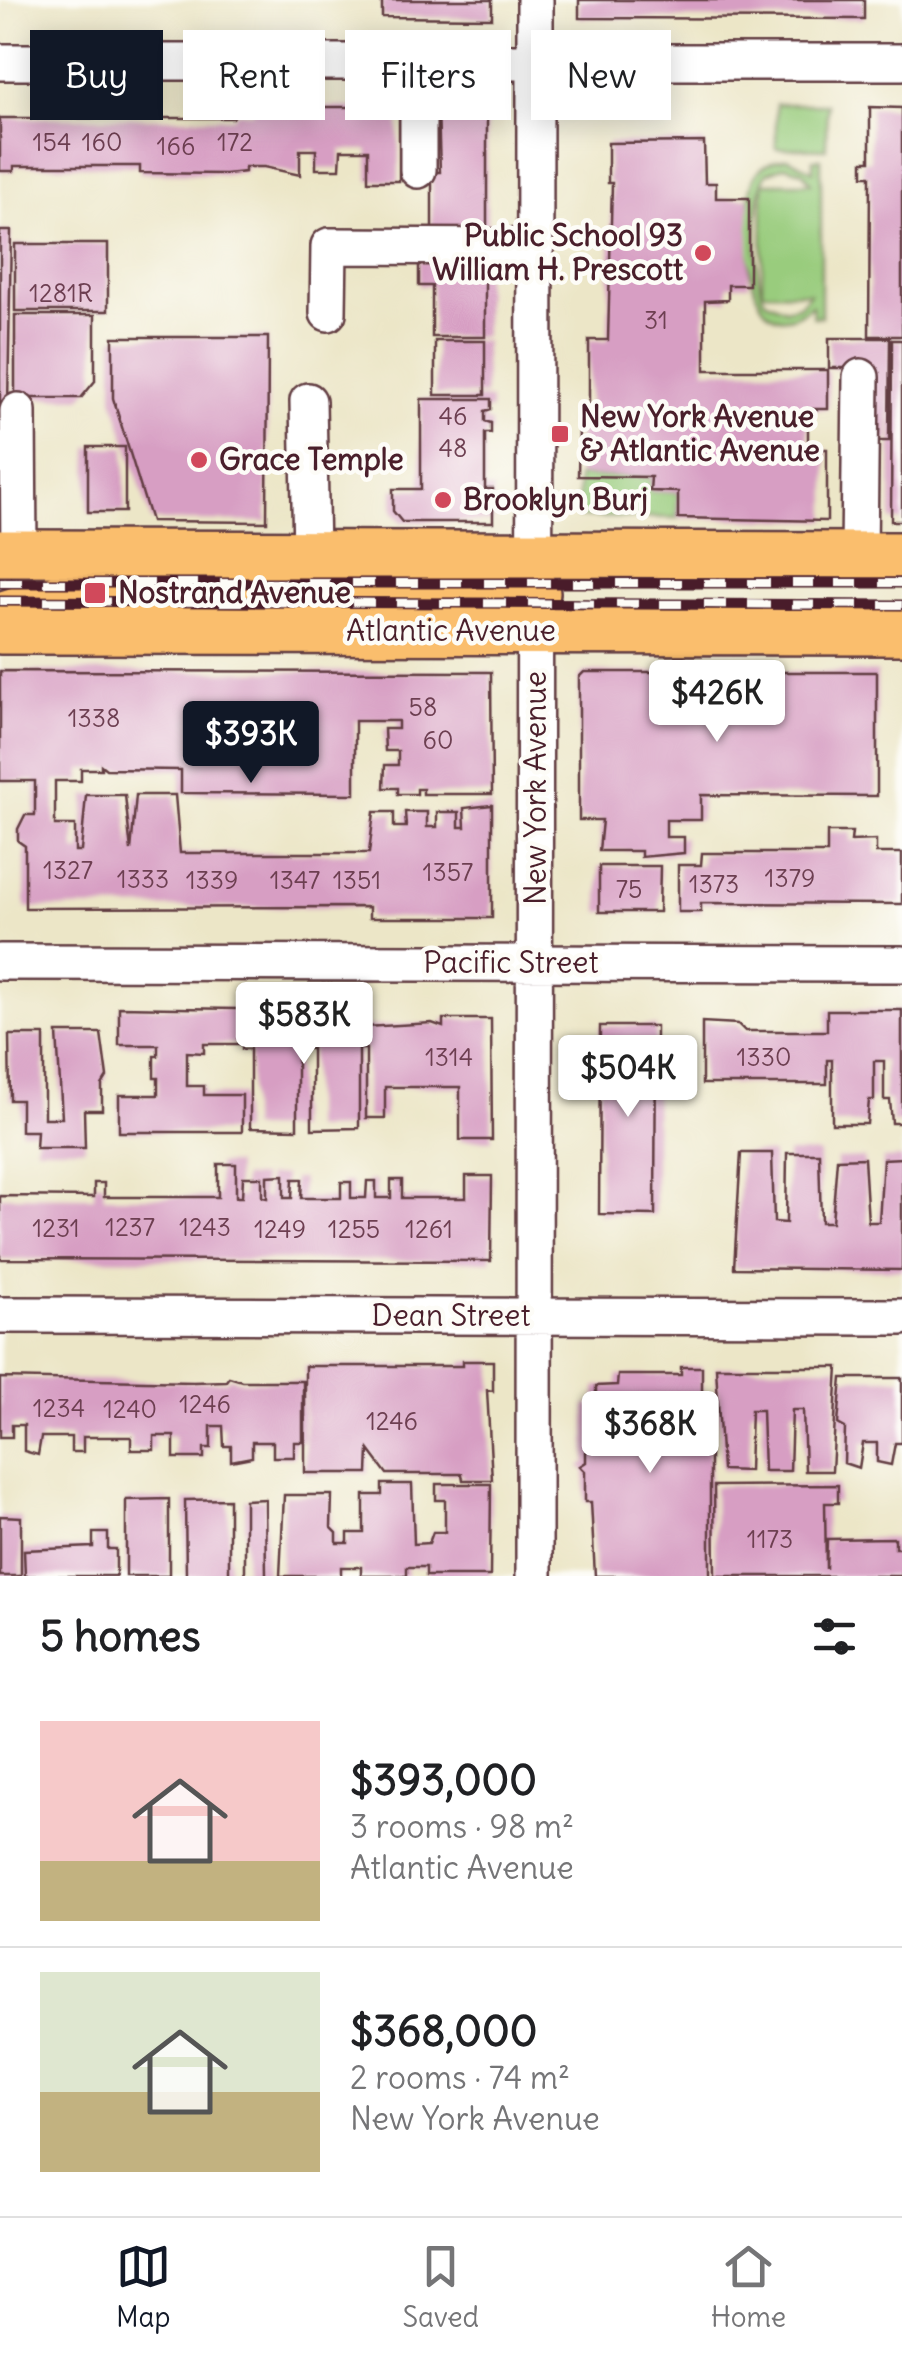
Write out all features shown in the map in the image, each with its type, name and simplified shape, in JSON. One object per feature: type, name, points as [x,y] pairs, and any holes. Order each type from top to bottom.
[{"type":"main road","name":"Atlantic Avenue","points":[[10,553],[311,553],[536,592],[902,632]]},
{"type":"main road","name":"Atlantic Avenue","points":[[0,632],[536,592],[881,555]]},
{"type":"main road","points":[[0,615],[75,592],[536,592]]},
{"type":"street","name":"New York Avenue","points":[[535,0],[535,30]]},
{"type":"street","points":[[0,62],[345,62]]},
{"type":"street","points":[[671,63],[902,62]]},
{"type":"street","points":[[418,120],[418,170]]},
{"type":"street","name":"New York Avenue","points":[[534,1576],[535,120]]},
{"type":"street","points":[[328,313],[328,246],[536,246]]},
{"type":"street","points":[[860,377],[881,555]]},
{"type":"street","points":[[308,401],[311,553]]},
{"type":"street","points":[[10,553],[18,411]]},
{"type":"street","name":"Pacific Street","points":[[0,962],[902,964]]},
{"type":"street","name":"Dean Street","points":[[0,1315],[902,1317]]},
{"type":"green space","points":[[776,104],[827,104],[826,149],[776,148]]},
{"type":"green space","points":[[788,158],[813,171],[813,159],[821,159],[821,317],[813,317],[812,305],[788,318],[771,314],[758,298],[751,274],[747,216],[755,176],[769,163]],"holes":[[[785,166],[802,171],[811,183],[763,183],[762,292],[757,256],[759,197],[762,183],[767,173]],[[762,292],[810,293],[800,305],[785,309],[765,300]]]},
{"type":"green space","points":[[578,476],[651,477],[651,491],[678,492],[678,518],[578,517]]},
{"type":"building","points":[[382,0],[492,0],[492,18],[382,17]]},
{"type":"building","points":[[579,0],[864,0],[864,19],[579,18]]},
{"type":"building","points":[[325,107],[345,107],[345,120],[399,120],[399,181],[368,181],[368,150],[341,150],[340,169],[316,169],[316,150],[300,150],[300,175],[264,167],[245,167],[245,172],[225,174],[140,173],[140,166],[14,166],[14,171],[0,171],[0,118],[325,120]]},
{"type":"building","points":[[870,107],[902,108],[902,336],[869,336],[870,176],[863,176],[863,161],[870,161]]},
{"type":"building","points":[[438,120],[487,120],[487,235],[432,234],[432,172],[440,172]]},
{"type":"building","points":[[704,142],[705,183],[716,183],[716,198],[749,198],[749,285],[728,285],[728,300],[705,301],[705,370],[828,370],[828,409],[808,409],[808,449],[827,449],[827,521],[678,518],[678,492],[650,491],[651,477],[578,476],[579,427],[589,427],[589,340],[608,340],[612,183],[608,183],[608,143]]},
{"type":"building","points":[[0,231],[11,231],[6,522],[0,522]]},
{"type":"building","points":[[15,244],[108,244],[108,311],[15,311]]},
{"type":"building","points":[[419,261],[485,262],[485,337],[432,337],[432,286],[419,286]]},
{"type":"building","points":[[15,315],[95,315],[95,381],[81,398],[15,398]]},
{"type":"building","points":[[113,337],[268,337],[267,522],[151,521],[113,398]]},
{"type":"building","points":[[829,338],[890,338],[889,441],[865,441],[865,368],[829,368]]},
{"type":"building","points":[[892,340],[902,340],[902,521],[891,521]]},
{"type":"building","points":[[435,341],[485,341],[485,395],[435,395]]},
{"type":"building","points":[[421,399],[491,399],[491,409],[485,411],[491,433],[485,433],[485,489],[493,489],[493,522],[402,522],[393,511],[393,489],[421,489]]},
{"type":"building","points":[[88,447],[125,447],[125,512],[88,512]]},
{"type":"building","points":[[0,671],[491,672],[492,794],[423,794],[423,789],[417,789],[417,794],[398,794],[398,788],[384,788],[385,765],[398,765],[398,751],[385,751],[384,729],[398,729],[398,721],[355,721],[355,794],[181,793],[181,770],[106,769],[101,765],[101,769],[81,769],[81,781],[55,781],[55,825],[75,825],[75,851],[81,851],[86,795],[125,795],[131,851],[136,795],[175,795],[180,853],[369,853],[374,812],[394,812],[394,827],[406,827],[405,812],[427,812],[427,827],[437,827],[437,812],[459,812],[459,827],[465,827],[464,808],[492,805],[492,918],[369,918],[369,907],[25,908],[25,846],[18,841],[18,829],[25,815],[35,815],[35,781],[0,781]]},
{"type":"building","points":[[584,672],[877,672],[877,796],[701,795],[701,820],[666,820],[666,837],[684,837],[684,853],[641,857],[641,851],[599,851],[602,820],[579,820],[579,677]]},
{"type":"building","points":[[827,832],[852,832],[851,841],[876,840],[876,853],[902,853],[902,904],[701,903],[701,912],[678,912],[678,865],[701,865],[702,853],[827,853]]},
{"type":"building","points":[[599,866],[660,866],[659,912],[599,912]]},
{"type":"building","points":[[119,1007],[366,1011],[366,1027],[432,1023],[443,1027],[443,1019],[491,1019],[492,1140],[460,1140],[460,1087],[385,1087],[385,1118],[366,1118],[366,1049],[359,1049],[359,1128],[312,1129],[312,1049],[297,1048],[297,1129],[250,1128],[250,1049],[242,1049],[242,1044],[204,1044],[204,1053],[187,1052],[187,1086],[204,1086],[204,1095],[242,1095],[242,1132],[119,1132],[119,1095],[158,1095],[154,1056],[158,1056],[158,1045],[119,1045]]},
{"type":"building","points":[[827,1010],[902,1010],[902,1123],[892,1123],[890,1100],[884,1100],[884,1061],[874,1061],[874,1100],[869,1100],[867,1124],[832,1124],[832,1060],[827,1060],[827,1084],[702,1084],[702,1022],[738,1024],[745,1031],[827,1031]]},
{"type":"building","points":[[600,1026],[656,1026],[655,1215],[599,1214]]},
{"type":"building","points":[[57,1033],[101,1033],[107,1077],[102,1085],[102,1110],[84,1110],[85,1148],[36,1148],[37,1131],[21,1131],[21,1100],[10,1100],[9,1035],[44,1035],[44,1118],[62,1118]]},
{"type":"building","points":[[741,1153],[772,1153],[774,1222],[786,1223],[787,1153],[819,1153],[821,1222],[832,1222],[837,1159],[864,1158],[868,1222],[879,1222],[883,1159],[902,1158],[902,1270],[734,1268]]},
{"type":"building","points":[[218,1164],[236,1164],[236,1197],[242,1197],[243,1177],[262,1177],[262,1197],[267,1198],[267,1176],[284,1175],[284,1198],[292,1198],[293,1179],[302,1179],[301,1198],[341,1198],[341,1182],[351,1182],[351,1198],[366,1198],[367,1181],[376,1181],[376,1198],[391,1198],[391,1180],[402,1180],[402,1198],[466,1198],[466,1176],[492,1176],[491,1261],[0,1259],[0,1196],[94,1197],[94,1183],[104,1183],[104,1197],[218,1197]]},
{"type":"building","points":[[463,1361],[493,1361],[493,1391],[487,1390],[492,1480],[463,1480],[462,1474],[387,1474],[369,1450],[368,1473],[305,1473],[305,1366],[463,1366]]},
{"type":"building","points":[[681,1367],[702,1367],[702,1406],[710,1406],[710,1576],[595,1576],[591,1502],[585,1502],[585,1471],[580,1466],[586,1462],[586,1405],[596,1405],[596,1386],[617,1385],[618,1375],[681,1375]]},
{"type":"building","points":[[716,1367],[838,1367],[832,1471],[805,1471],[803,1410],[792,1410],[790,1471],[764,1471],[762,1410],[751,1410],[749,1471],[722,1470]]},
{"type":"building","points":[[229,1377],[242,1381],[303,1381],[303,1442],[294,1442],[294,1457],[273,1457],[273,1442],[252,1442],[252,1457],[231,1461],[231,1446],[224,1446],[223,1426],[211,1426],[211,1448],[204,1448],[204,1458],[174,1458],[174,1436],[154,1436],[154,1450],[131,1450],[131,1437],[83,1437],[83,1452],[71,1452],[71,1437],[41,1437],[38,1455],[24,1451],[24,1425],[12,1425],[12,1437],[0,1437],[0,1378],[193,1382],[226,1381]]},
{"type":"building","points":[[842,1378],[902,1378],[902,1443],[895,1443],[891,1465],[877,1462],[877,1443],[863,1443],[859,1468],[844,1463],[845,1428],[838,1424]]},
{"type":"building","points":[[382,1484],[412,1484],[414,1544],[429,1543],[433,1532],[445,1532],[445,1500],[436,1500],[436,1484],[491,1484],[490,1576],[426,1576],[426,1567],[407,1567],[407,1576],[361,1576],[361,1567],[341,1567],[341,1576],[280,1576],[284,1495],[332,1495],[331,1527],[337,1533],[337,1543],[348,1543],[348,1533],[364,1533],[364,1495],[382,1495]]},
{"type":"building","points":[[838,1485],[838,1503],[825,1503],[826,1569],[827,1539],[895,1538],[895,1548],[902,1548],[902,1576],[715,1576],[714,1486]]},
{"type":"building","points":[[169,1499],[169,1576],[126,1576],[126,1500]]},
{"type":"building","points":[[229,1499],[229,1576],[186,1576],[185,1500]]},
{"type":"building","points":[[265,1499],[266,1576],[245,1576],[245,1500]]},
{"type":"building","points":[[0,1516],[21,1517],[21,1576],[0,1576]]},
{"type":"building","points":[[93,1533],[108,1533],[108,1549],[116,1549],[116,1576],[25,1576],[24,1550],[93,1547]]},
{"type":"railway","points":[[0,583],[902,583]]},
{"type":"railway","points":[[0,601],[902,605]]},
{"type":"place","name":"Public School 93 William H. Prescott","points":[[703,253]]},
{"type":"place","name":"New York Avenue & Atlantic Avenue","points":[[560,434]]},
{"type":"place","name":"Grace Temple","points":[[199,460]]},
{"type":"place","name":"Brooklyn Burj","points":[[443,500]]},
{"type":"place","name":"Nostrand Avenue","points":[[95,593]]}]
